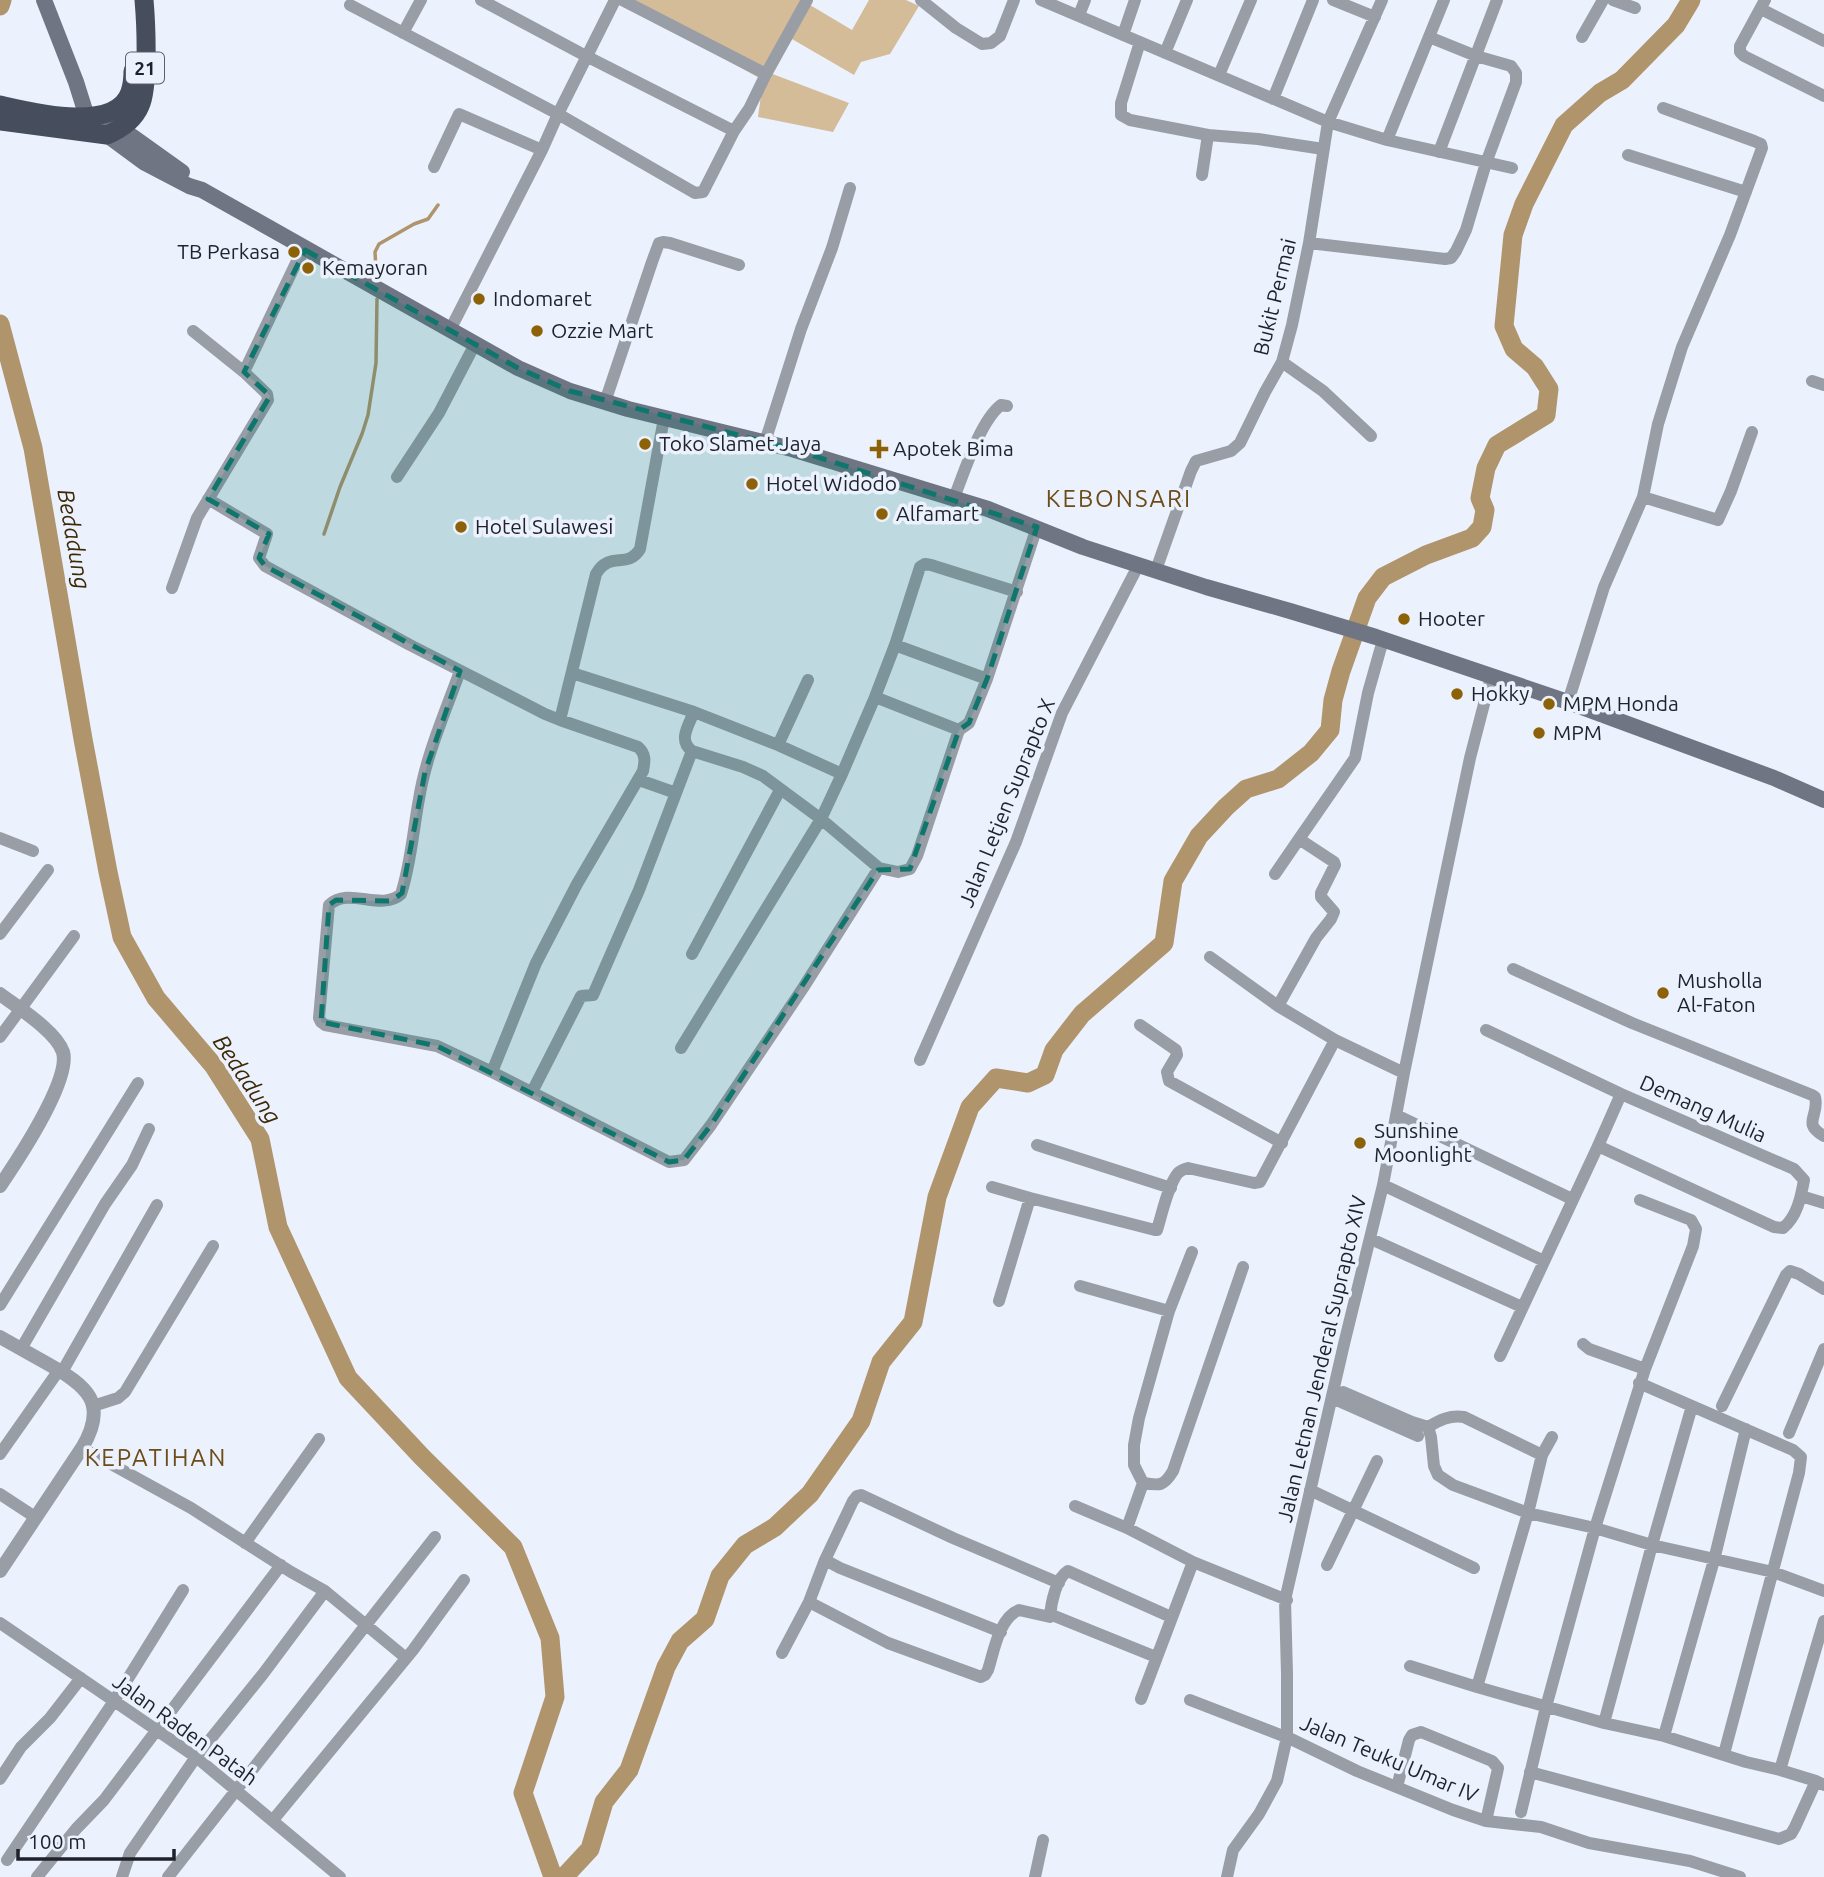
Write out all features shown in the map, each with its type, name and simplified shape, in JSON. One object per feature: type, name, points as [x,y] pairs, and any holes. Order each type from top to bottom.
[{"type":"highway","name":"21","points":[[91,111],[113,112],[130,94],[137,0]]},
{"type":"highway","name":"21","points":[[114,132],[138,111],[143,98],[144,0]]},
{"type":"highway","points":[[5,114],[61,116],[91,111]]},
{"type":"highway","points":[[5,114],[114,132]]},
{"type":"main road","points":[[44,0],[91,111],[114,132],[147,157],[188,176],[202,190],[518,368],[570,391],[605,402],[792,449],[954,498],[1037,527],[1083,547],[1206,587],[1380,638],[1568,702],[1774,778],[1824,800]]},
{"type":"street","points":[[403,33],[421,0]]},
{"type":"street","points":[[481,0],[586,57],[734,131]]},
{"type":"street","points":[[450,330],[615,0]]},
{"type":"street","points":[[622,0],[766,74]]},
{"type":"street","points":[[349,5],[558,114],[699,194],[703,192],[807,0]]},
{"type":"street","points":[[920,0],[982,44],[992,43],[1000,36],[1014,0]]},
{"type":"street","points":[[1041,0],[1328,122],[1387,140],[1512,168]]},
{"type":"street","points":[[1079,15],[1085,0]]},
{"type":"street","points":[[1123,34],[1135,0]]},
{"type":"street","points":[[1166,53],[1187,0]]},
{"type":"street","points":[[1219,75],[1251,0]]},
{"type":"street","points":[[1273,99],[1314,0]]},
{"type":"street","points":[[1333,0],[1375,17]]},
{"type":"street","name":"Bukit Permai","points":[[1156,570],[1196,461],[1231,451],[1240,443],[1282,362],[1309,243],[1328,122],[1382,0]]},
{"type":"street","points":[[1387,140],[1444,0]]},
{"type":"street","points":[[1439,152],[1497,0]]},
{"type":"street","points":[[1582,37],[1603,0]]},
{"type":"street","points":[[1613,0],[1635,8]]},
{"type":"street","points":[[1824,41],[1763,5],[1740,46],[1740,52],[1744,56],[1824,96]]},
{"type":"street","points":[[1309,243],[1445,260],[1451,258],[1456,251],[1466,230],[1517,73],[1511,66],[1476,56],[1429,37]]},
{"type":"street","points":[[1140,42],[1121,103],[1121,115],[1130,120],[1208,135],[1323,149]]},
{"type":"street","points":[[1568,702],[1604,587],[1643,497],[1658,424],[1682,347],[1730,235],[1762,148],[1760,144],[1663,108]]},
{"type":"street","points":[[434,167],[459,114],[542,150]]},
{"type":"street","points":[[1202,175],[1208,135]]},
{"type":"street","points":[[1628,155],[1746,192]]},
{"type":"street","points":[[765,442],[850,188]]},
{"type":"street","points":[[605,402],[660,243],[670,243],[739,265]]},
{"type":"street","points":[[244,372],[296,263],[305,250]]},
{"type":"street","points":[[172,588],[197,518],[268,400],[268,394],[193,331]]},
{"type":"street","points":[[397,477],[439,413],[475,344]]},
{"type":"street","points":[[1282,362],[1323,391],[1371,436]]},
{"type":"street","points":[[954,498],[992,411],[1001,405],[1007,406]]},
{"type":"street","points":[[560,720],[596,574],[608,561],[628,559],[635,556],[640,549],[664,418]]},
{"type":"street","points":[[1643,497],[1718,520],[1752,432]]},
{"type":"street","points":[[208,499],[267,534],[259,558],[265,566],[545,714],[643,751],[645,760],[639,780],[577,884],[536,963],[492,1072]]},
{"type":"street","points":[[694,712],[684,741],[692,751],[743,766],[763,776],[821,819],[879,868],[898,872],[910,869],[917,856],[959,730],[970,723],[987,679],[1037,527]]},
{"type":"street","points":[[681,1048],[821,819],[875,697],[920,566],[925,564],[1017,592]]},
{"type":"street","name":"Jalan Letjen Suprapto X","points":[[920,1060],[1016,842],[1062,713],[1139,564]]},
{"type":"street","points":[[1275,874],[1355,758],[1380,638]]},
{"type":"street","points":[[895,645],[987,679]]},
{"type":"street","points":[[460,671],[425,772],[418,799],[414,840],[401,894],[391,901],[357,898],[336,900],[329,905],[319,1018],[325,1025],[438,1046],[669,1162],[684,1160],[712,1125],[879,868]]},
{"type":"street","points":[[572,673],[694,712],[842,774]]},
{"type":"street","name":"Jalan Letnan Jenderal Suprapto XIV","points":[[1227,1877],[1233,1850],[1278,1781],[1287,1737],[1286,1600],[1310,1490],[1337,1395],[1383,1185],[1470,758],[1491,677]]},
{"type":"street","points":[[778,745],[808,680]]},
{"type":"street","points":[[875,697],[959,730]]},
{"type":"street","points":[[533,1092],[582,996],[593,995],[639,890],[692,751]]},
{"type":"street","points":[[639,780],[676,793]]},
{"type":"street","points":[[692,954],[780,790]]},
{"type":"street","points":[[0,838],[33,851]]},
{"type":"street","points":[[1278,1006],[1316,938],[1334,912],[1321,897],[1321,893],[1334,862],[1299,839]]},
{"type":"street","points":[[0,934],[48,870]]},
{"type":"street","points":[[0,1037],[74,936]]},
{"type":"street","points":[[1210,957],[1278,1006],[1335,1040],[1404,1073]]},
{"type":"street","points":[[1513,969],[1632,1023],[1812,1095],[1817,1105],[1812,1127],[1824,1136]]},
{"type":"street","points":[[0,994],[48,1032],[62,1051],[64,1061],[61,1077],[45,1111],[0,1186]]},
{"type":"street","points":[[1140,1025],[1176,1050],[1177,1055],[1167,1072],[1169,1081],[1282,1143]]},
{"type":"street","points":[[1486,1030],[1621,1094]]},
{"type":"street","points":[[992,1187],[1157,1230],[1178,1174],[1188,1168],[1260,1182],[1335,1040]]},
{"type":"street","points":[[0,1305],[138,1083]]},
{"type":"street","name":"Demang Mulia","points":[[1500,1356],[1621,1094],[1794,1169],[1804,1181],[1801,1196]]},
{"type":"street","points":[[1396,1115],[1572,1199]]},
{"type":"street","points":[[21,1349],[104,1204],[132,1165],[149,1129]]},
{"type":"street","points":[[1037,1145],[1171,1188]]},
{"type":"street","points":[[1598,1146],[1774,1227],[1783,1228],[1791,1222],[1801,1196],[1824,1203]]},
{"type":"street","points":[[1383,1185],[1544,1261]]},
{"type":"street","points":[[999,1301],[1030,1198]]},
{"type":"street","points":[[1521,1812],[1546,1707],[1595,1528],[1639,1383],[1693,1246],[1696,1229],[1691,1220],[1640,1200]]},
{"type":"street","points":[[0,1454],[61,1371],[158,1205]]},
{"type":"street","points":[[1370,1239],[1522,1307]]},
{"type":"street","points":[[93,1406],[118,1398],[125,1392],[213,1246]]},
{"type":"street","points":[[1126,1528],[1143,1483],[1134,1465],[1134,1445],[1139,1418],[1169,1311],[1192,1252]]},
{"type":"street","points":[[1143,1483],[1163,1484],[1173,1471],[1243,1267]]},
{"type":"street","points":[[1722,1406],[1786,1275],[1790,1271],[1799,1273],[1824,1289]]},
{"type":"street","points":[[1080,1286],[1169,1311]]},
{"type":"street","points":[[0,1337],[61,1371],[83,1387],[95,1416],[82,1448],[0,1571]]},
{"type":"street","points":[[1583,1345],[1645,1369]]},
{"type":"street","points":[[1789,1433],[1824,1349]]},
{"type":"street","points":[[1639,1383],[1793,1450],[1801,1457],[1724,1754]]},
{"type":"street","points":[[1337,1395],[1431,1437],[1437,1475],[1453,1485],[1528,1513],[1595,1528],[1651,1545],[1773,1572],[1824,1591]]},
{"type":"street","points":[[1604,1723],[1651,1545],[1692,1406]]},
{"type":"street","points":[[1423,1432],[1441,1419],[1464,1417],[1542,1455]]},
{"type":"street","points":[[1664,1737],[1714,1560],[1746,1429]]},
{"type":"street","points":[[1477,1687],[1528,1513],[1542,1455],[1552,1437]]},
{"type":"street","points":[[245,1543],[319,1439]]},
{"type":"street","points":[[82,1448],[191,1508],[325,1591],[406,1658]]},
{"type":"street","points":[[1327,1564],[1377,1461]]},
{"type":"street","points":[[1310,1490],[1474,1568]]},
{"type":"street","points":[[0,1494],[35,1517]]},
{"type":"street","points":[[782,1653],[809,1602],[825,1560],[857,1496],[861,1495],[1059,1583]]},
{"type":"street","points":[[1075,1506],[1126,1528],[1192,1562],[1286,1600]]},
{"type":"street","points":[[168,1877],[435,1537]]},
{"type":"street","points":[[825,1560],[839,1568],[1001,1632]]},
{"type":"street","points":[[1141,1699],[1192,1562]]},
{"type":"street","points":[[37,1877],[104,1800],[281,1565]]},
{"type":"street","points":[[1050,1617],[1051,1604],[1059,1583],[1069,1571],[1171,1616]]},
{"type":"street","points":[[273,1820],[406,1658],[464,1580]]},
{"type":"street","points":[[7,1860],[114,1701],[183,1590]]},
{"type":"street","points":[[122,1877],[130,1853],[196,1757],[325,1591]]},
{"type":"street","points":[[809,1602],[888,1643],[981,1677],[988,1670],[1009,1616],[1019,1610],[1050,1617],[1052,1615],[1156,1657]]},
{"type":"street","points":[[1780,1769],[1824,1621]]},
{"type":"street","name":"Jalan Raden Patah","points":[[0,1623],[196,1757],[340,1877]]},
{"type":"street","points":[[1410,1666],[1546,1707],[1780,1769],[1820,1783],[1791,1834],[1779,1839],[1530,1772]]},
{"type":"street","points":[[0,1779],[21,1747],[50,1718],[81,1678]]},
{"type":"street","name":"Jalan Teuku Umar IV","points":[[1190,1700],[1287,1737],[1357,1771],[1486,1821],[1541,1827],[1590,1843],[1690,1861],[1740,1877]]},
{"type":"street","points":[[1397,1787],[1409,1740],[1412,1735],[1421,1732],[1496,1765],[1497,1773],[1486,1821]]},
{"type":"street","points":[[1035,1877],[1043,1840]]},
{"type":"highlighted area","points":[[305,250],[518,368],[570,391],[792,449],[1037,527],[987,679],[969,723],[959,730],[910,869],[878,870],[711,1125],[684,1160],[669,1162],[437,1046],[321,1022],[329,905],[336,900],[391,901],[402,893],[425,772],[460,671],[265,566],[259,558],[269,534],[208,499],[270,396],[244,372]]},
{"type":"shaded area","points":[[617,0],[812,0],[810,5],[852,30],[869,0],[906,0],[919,6],[890,54],[861,62],[854,75],[785,35],[770,73],[849,103],[833,132],[758,117],[763,80]]},
{"type":"waterway","points":[[0,6],[2,0]]},
{"type":"waterway","points":[[564,1877],[590,1849],[604,1802],[629,1770],[666,1667],[680,1641],[705,1619],[720,1576],[745,1545],[775,1527],[810,1494],[861,1421],[881,1362],[913,1322],[937,1197],[970,1107],[996,1078],[1028,1083],[1045,1075],[1054,1050],[1082,1014],[1164,943],[1173,881],[1199,836],[1246,789],[1278,779],[1311,753],[1330,730],[1333,700],[1341,671],[1367,598],[1383,577],[1426,555],[1472,538],[1482,527],[1485,510],[1480,498],[1486,468],[1497,445],[1546,415],[1549,389],[1535,367],[1514,349],[1504,326],[1513,235],[1524,204],[1564,125],[1600,93],[1622,80],[1676,25],[1691,0]]},
{"type":"waterway","points":[[376,270],[375,252],[379,244],[428,219],[438,205]]},
{"type":"waterway","points":[[324,534],[368,415],[376,363],[377,299]]},
{"type":"waterway","name":"Bedadung","points":[[0,324],[33,448],[83,739],[122,937],[156,998],[213,1065],[260,1139],[278,1227],[348,1378],[422,1457],[513,1547],[550,1638],[555,1697],[523,1793],[553,1877]]},
{"type":"place","name":"TB Perkasa","points":[[294,252]]},
{"type":"place","name":"Kemayoran","points":[[308,268]]},
{"type":"place","name":"Indomaret","points":[[479,299]]},
{"type":"place","name":"Ozzie Mart","points":[[537,331]]},
{"type":"place","name":"Toko Slamet Jaya","points":[[645,444]]},
{"type":"place","name":"Apotek Bima","points":[[879,449]]},
{"type":"place","name":"Hotel Widodo","points":[[752,484]]},
{"type":"place","name":"Alfamart","points":[[882,514]]},
{"type":"place","name":"Hotel Sulawesi","points":[[461,527]]},
{"type":"place","name":"Hooter","points":[[1404,619]]},
{"type":"place","name":"Hokky","points":[[1457,694]]},
{"type":"place","name":"MPM Honda","points":[[1549,704]]},
{"type":"place","name":"MPM","points":[[1539,733]]},
{"type":"place","name":"Musholla Al-Faton","points":[[1663,993]]},
{"type":"place","name":"Sunshine Moonlight","points":[[1360,1143]]},
{"type":"district","name":"KEBONSARI","points":[[1119,499]]},
{"type":"district","name":"KEPATIHAN","points":[[156,1458]]}]
